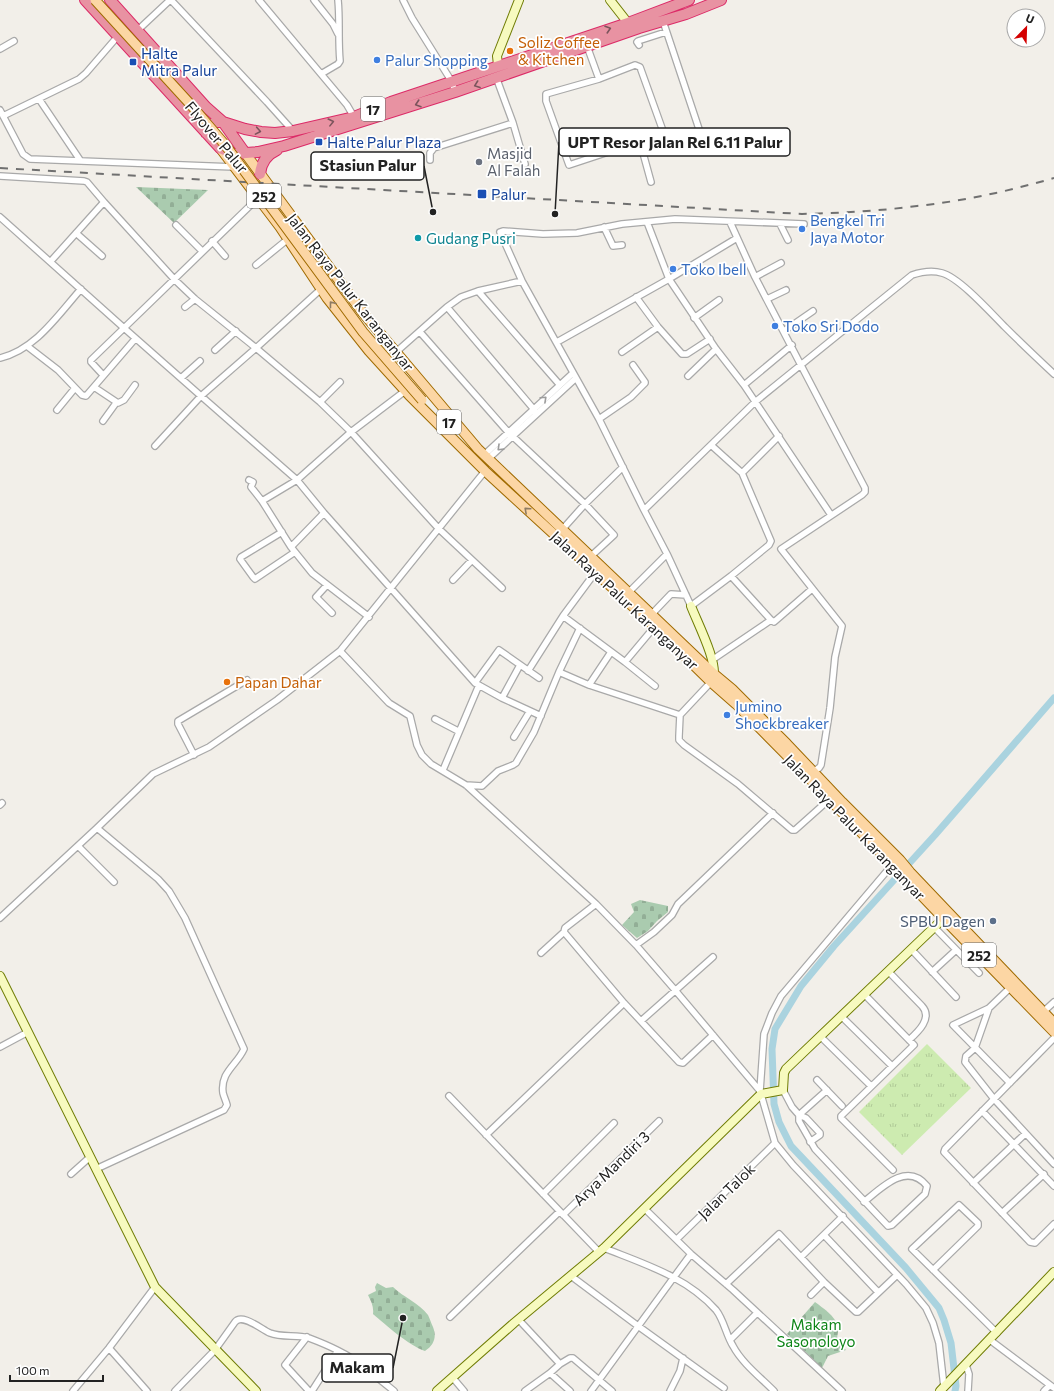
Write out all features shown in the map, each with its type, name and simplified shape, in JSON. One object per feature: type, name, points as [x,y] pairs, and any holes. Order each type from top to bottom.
[{"type":"highway","points":[[85,0],[220,148]]},
{"type":"highway","name":"17","points":[[110,0],[206,107],[223,122],[261,132],[283,133],[354,117],[391,102],[498,65],[628,23],[689,0]]},
{"type":"highway","name":"17","points":[[220,148],[233,154],[258,152],[284,146],[456,92],[587,46],[686,14],[721,0]]},
{"type":"highway","points":[[193,118],[199,118],[204,115],[206,107]]},
{"type":"highway","points":[[206,133],[212,123],[223,122],[245,153]]},
{"type":"highway","points":[[260,174],[261,166],[266,157],[284,146]]},
{"type":"main road","name":"Flyover Palur","points":[[95,0],[191,105],[226,146],[363,332],[424,398],[474,446]]},
{"type":"main road","name":"Flyover Palur","points":[[101,0],[216,126],[268,193],[374,337],[458,440],[464,451]]},
{"type":"main road","name":"Jalan Raya Palur Karanganyar","points":[[220,148],[280,227],[321,289],[369,351],[405,391],[485,472],[559,533]]},
{"type":"main road","name":"Jalan Raya Palur Karanganyar","points":[[245,153],[336,279],[395,353],[474,446],[559,533],[713,678],[736,704],[810,774],[894,867],[907,875],[1041,1014],[1054,1032]]},
{"type":"main road","points":[[280,227],[281,221],[286,218],[293,218]]},
{"type":"main road","name":"Jalan Raya Palur Karanganyar","points":[[832,797],[900,860],[907,875]]},
{"type":"main road","name":"Jalan Raya Palur Karanganyar","points":[[1041,1014],[1054,1023]]},
{"type":"street","points":[[138,30],[170,0],[293,131]]},
{"type":"street","points":[[259,0],[347,105],[354,117]]},
{"type":"street","points":[[314,0],[333,24],[338,34]]},
{"type":"street","points":[[321,74],[340,62],[338,34],[340,20],[338,0]]},
{"type":"street","points":[[404,0],[412,18],[452,82],[456,92]]},
{"type":"street","points":[[498,65],[497,56],[519,0]]},
{"type":"street","points":[[610,0],[628,23]]},
{"type":"street","points":[[663,21],[704,144]]},
{"type":"street","points":[[639,45],[637,42],[638,40],[666,32]]},
{"type":"street","points":[[3,116],[79,79],[118,36]]},
{"type":"street","points":[[0,49],[14,42]]},
{"type":"street","points":[[587,46],[599,79]]},
{"type":"street","points":[[635,65],[640,67],[663,133],[655,137],[569,165],[546,101],[546,96],[549,93],[599,79],[635,65]]},
{"type":"street","points":[[496,77],[513,123],[525,164]]},
{"type":"street","points":[[40,98],[80,160]]},
{"type":"street","points":[[0,110],[23,154],[27,158],[234,167]]},
{"type":"street","points":[[430,160],[430,153],[434,148],[513,123]]},
{"type":"street","points":[[655,137],[658,148]]},
{"type":"street","points":[[640,142],[651,182]]},
{"type":"street","points":[[0,176],[84,181],[175,280],[195,299],[236,331],[320,402],[351,432],[439,530],[502,588]]},
{"type":"street","points":[[103,375],[91,362],[91,360],[258,198]]},
{"type":"street","points":[[50,262],[104,202]]},
{"type":"street","points":[[0,217],[135,339],[297,480],[391,589],[477,684],[502,698],[541,716]]},
{"type":"street","points":[[804,224],[675,219],[604,227],[577,233],[542,234],[501,231],[500,234],[522,281],[599,419],[667,554],[691,606],[712,660],[713,678],[680,715],[678,736],[681,742],[738,784],[794,831],[832,797]]},
{"type":"street","points":[[647,222],[669,279],[694,318],[744,385],[831,515]]},
{"type":"street","points":[[730,222],[755,277],[802,364],[865,488],[865,492],[862,495],[781,549],[842,626],[835,657],[831,701],[821,765],[810,774]]},
{"type":"street","points":[[780,224],[788,240]]},
{"type":"street","points":[[176,225],[202,251]]},
{"type":"street","points":[[604,227],[613,246],[622,244]]},
{"type":"street","points":[[76,233],[102,256]]},
{"type":"street","points":[[557,342],[669,279],[737,238]]},
{"type":"street","points":[[256,265],[288,239]]},
{"type":"street","points":[[212,241],[225,256]]},
{"type":"street","points":[[755,277],[781,263]]},
{"type":"street","points":[[644,510],[755,402],[912,275],[929,272],[943,273],[955,279],[972,293],[1053,372]]},
{"type":"street","points":[[395,353],[447,307],[461,297],[522,281]]},
{"type":"street","points":[[0,358],[16,353],[44,331],[81,289]]},
{"type":"street","points":[[155,446],[201,396],[321,289]]},
{"type":"street","points":[[767,299],[786,290]]},
{"type":"street","points":[[478,292],[559,384]]},
{"type":"street","points":[[636,298],[679,352],[684,355],[710,339]]},
{"type":"street","points":[[185,307],[195,299]]},
{"type":"street","points":[[694,318],[719,300]]},
{"type":"street","points":[[447,307],[535,410]]},
{"type":"street","points":[[784,331],[813,311]]},
{"type":"street","points":[[622,352],[658,327]]},
{"type":"street","points":[[215,350],[236,331]]},
{"type":"street","points":[[420,332],[510,434],[585,504],[614,535],[587,559]]},
{"type":"street","points":[[25,347],[58,370],[82,395],[86,396],[135,339]]},
{"type":"street","points":[[744,385],[792,345]]},
{"type":"street","points":[[688,376],[716,348]]},
{"type":"street","points":[[181,378],[200,360]]},
{"type":"street","points":[[599,419],[631,397],[645,383],[633,365]]},
{"type":"street","points":[[535,410],[559,384],[574,376]]},
{"type":"street","points":[[486,457],[535,410],[574,376]]},
{"type":"street","points":[[320,402],[340,382]]},
{"type":"street","points":[[103,421],[116,402],[124,400],[135,385]]},
{"type":"street","points":[[94,387],[116,402]]},
{"type":"street","points":[[57,410],[75,388]]},
{"type":"street","points":[[262,501],[297,480],[351,432],[405,391]]},
{"type":"street","points":[[742,473],[779,436]]},
{"type":"street","points":[[691,606],[731,576],[769,545],[771,541],[742,473],[711,445]]},
{"type":"street","points":[[559,533],[585,504],[623,467]]},
{"type":"street","points":[[0,918],[153,774],[208,747],[277,700],[340,651],[485,472]]},
{"type":"street","points":[[249,480],[253,482],[251,487],[262,501],[293,549],[312,574],[369,617]]},
{"type":"street","points":[[282,532],[241,557],[240,559],[255,579],[293,549],[324,513]]},
{"type":"street","points":[[626,595],[667,554]]},
{"type":"street","points":[[453,580],[472,560]]},
{"type":"street","points":[[528,671],[563,616],[598,570]]},
{"type":"street","points":[[731,576],[771,620],[775,622],[812,589]]},
{"type":"street","points":[[327,585],[316,597],[332,612]]},
{"type":"street","points":[[649,617],[671,594],[686,595]]},
{"type":"street","points":[[563,616],[655,686]]},
{"type":"street","points":[[712,660],[771,620]]},
{"type":"street","points":[[625,662],[656,624]]},
{"type":"street","points":[[466,785],[482,786],[498,771],[514,764],[534,732],[559,672],[580,628]]},
{"type":"street","points":[[443,770],[477,684],[499,650],[539,678]]},
{"type":"street","points":[[340,651],[389,703],[410,716],[418,748],[422,755],[435,767],[443,770],[466,785],[596,904],[675,990],[762,1093]]},
{"type":"street","points":[[589,685],[611,652]]},
{"type":"street","points":[[502,698],[520,665]]},
{"type":"street","points":[[559,672],[589,685],[680,715]]},
{"type":"street","points":[[194,755],[178,724],[178,721],[247,680]]},
{"type":"street","points":[[514,737],[530,711]]},
{"type":"street","points":[[435,719],[458,731]]},
{"type":"street","points":[[636,946],[672,915],[678,904],[773,813]]},
{"type":"street","points":[[96,1169],[225,1109],[227,1104],[223,1094],[223,1085],[225,1076],[244,1049],[185,918],[169,891],[158,879],[97,828]]},
{"type":"street","points":[[78,846],[114,882]]},
{"type":"street","points":[[894,867],[781,996],[764,1034],[762,1093],[776,1143],[793,1164],[843,1216],[926,1308],[933,1323],[939,1343],[944,1387]]},
{"type":"street","points":[[541,953],[564,932],[565,928],[596,904]]},
{"type":"street","points":[[810,1142],[820,1135],[820,1133],[806,1118],[799,1115],[781,1091],[786,1069],[946,916]]},
{"type":"street","points":[[934,927],[979,973]]},
{"type":"street","points":[[564,932],[624,1003],[681,1063],[683,1063],[713,1035]]},
{"type":"street","points":[[910,949],[956,997]]},
{"type":"street","points":[[932,972],[956,950]]},
{"type":"street","points":[[641,1020],[713,956]]},
{"type":"street","points":[[888,971],[926,1012],[922,1026],[909,1040]]},
{"type":"street","points":[[0,976],[155,1288],[256,1391]]},
{"type":"street","points":[[1010,1083],[954,1024],[989,1008],[1013,985]]},
{"type":"street","points":[[864,994],[914,1045],[871,1086],[841,1118],[893,1170]]},
{"type":"street","points":[[1041,1014],[1054,1002]]},
{"type":"street","points":[[486,1135],[624,1003]]},
{"type":"street","points":[[989,1008],[976,1048],[966,1056],[965,1062],[994,1099],[1054,1164]]},
{"type":"street","points":[[841,1016],[892,1066]]},
{"type":"street","points":[[0,1048],[28,1032]]},
{"type":"street","points":[[821,1036],[871,1086]]},
{"type":"street","points":[[1054,1038],[944,1150],[945,1153],[973,1183],[1032,1243],[1054,1224]]},
{"type":"street","points":[[817,1080],[842,1106]]},
{"type":"street","points":[[827,1090],[799,1115],[799,1121],[815,1149],[864,1202],[890,1227],[925,1194],[927,1186],[915,1178],[894,1178],[864,1202]]},
{"type":"street","points":[[437,1391],[602,1250],[762,1093],[781,1091]]},
{"type":"street","points":[[449,1096],[561,1213],[602,1250],[674,1276],[715,1309],[719,1314],[730,1340],[742,1358],[774,1391]]},
{"type":"street","points":[[982,1111],[1054,1186]]},
{"type":"street","name":"Arya Mandiri 3","points":[[450,1317],[659,1120]]},
{"type":"street","points":[[543,1194],[614,1123]]},
{"type":"street","points":[[973,1183],[1025,1134]]},
{"type":"street","name":"Jalan Talok","points":[[676,1239],[776,1143]]},
{"type":"street","points":[[71,1174],[90,1157]]},
{"type":"street","points":[[1002,1213],[1044,1174]]},
{"type":"street","points":[[933,1270],[978,1226],[978,1223],[960,1205],[912,1249],[933,1270],[997,1333]]},
{"type":"street","points":[[645,1209],[691,1254],[726,1284],[842,1391]]},
{"type":"street","points":[[801,1257],[843,1216]]},
{"type":"street","points":[[726,1284],[779,1234],[854,1312],[857,1312],[897,1275]]},
{"type":"street","points":[[824,1235],[878,1292]]},
{"type":"street","points":[[591,1391],[691,1254]]},
{"type":"street","points":[[944,1387],[1054,1272]]},
{"type":"street","points":[[571,1276],[724,1388]]},
{"type":"street","points":[[811,1296],[824,1282]]},
{"type":"street","points":[[73,1391],[109,1348],[155,1288]]},
{"type":"street","points":[[730,1340],[757,1313]]},
{"type":"street","points":[[175,1391],[215,1350],[237,1319],[240,1318],[270,1333],[280,1336],[307,1337],[359,1363],[394,1391]]},
{"type":"street","points":[[519,1320],[560,1364]]},
{"type":"street","points":[[307,1337],[285,1366],[309,1391]]},
{"type":"street","points":[[990,1340],[1052,1387],[1044,1391]]},
{"type":"street","points":[[109,1348],[147,1391]]},
{"type":"street","points":[[312,1391],[337,1352]]},
{"type":"street","points":[[525,1391],[560,1364],[570,1358],[573,1358],[600,1379],[612,1391]]},
{"type":"street","points":[[670,1391],[680,1370],[683,1358]]},
{"type":"street","points":[[965,1366],[969,1374],[968,1391]]},
{"type":"street","points":[[550,1373],[570,1391]]},
{"type":"street","points":[[453,1378],[464,1391]]},
{"type":"green space","points":[[136,187],[208,190],[174,223]]},
{"type":"green space","points":[[640,900],[668,906],[668,912],[648,931],[637,938],[622,925],[634,912],[631,904]]},
{"type":"green space","points":[[927,1044],[971,1088],[902,1155],[859,1112]]},
{"type":"green space","points":[[377,1283],[386,1288],[393,1287],[420,1307],[428,1315],[435,1337],[431,1346],[425,1351],[405,1340],[373,1314],[373,1306],[368,1295],[376,1291],[375,1287]]},
{"type":"green space","name":"Makam Sasonoloyo","points":[[815,1302],[828,1312],[836,1322],[838,1328],[837,1340],[846,1350],[828,1356],[822,1368],[787,1334]]},
{"type":"waterway","points":[[955,1391],[956,1386],[951,1343],[939,1308],[906,1268],[791,1146],[779,1122],[774,1104],[772,1049],[775,1029],[801,986],[834,946],[935,835],[1054,698]]},
{"type":"railway","points":[[0,168],[802,214],[903,208],[935,204],[986,195],[1054,178]]},
{"type":"place","name":"Soliz Coffee & Kitchen","points":[[510,51]]},
{"type":"place","name":"Palur Shopping","points":[[377,60]]},
{"type":"place","name":"Halte Mitra Palur","points":[[133,62]]},
{"type":"place","name":"Halte Palur Plaza","points":[[319,142]]},
{"type":"place","name":"Masjid Al Falah","points":[[479,162]]},
{"type":"place","name":"Palur","points":[[482,194]]},
{"type":"place","name":"Stasiun Palur","points":[[433,212]]},
{"type":"place","name":"UPT Resor Jalan Rel 6.11 Palur","points":[[555,214]]},
{"type":"place","name":"Bengkel Tri Jaya Motor","points":[[802,229]]},
{"type":"place","name":"Gudang Pusri","points":[[418,238]]},
{"type":"place","name":"Toko Ibell","points":[[673,269]]},
{"type":"place","name":"Toko Sri Dodo","points":[[775,326]]},
{"type":"place","name":"Papan Dahar","points":[[227,682]]},
{"type":"place","name":"Jumino Shockbreaker","points":[[727,715]]},
{"type":"place","name":"SPBU Dagen","points":[[993,921]]},
{"type":"place","name":"Makam","points":[[403,1318]]}]
